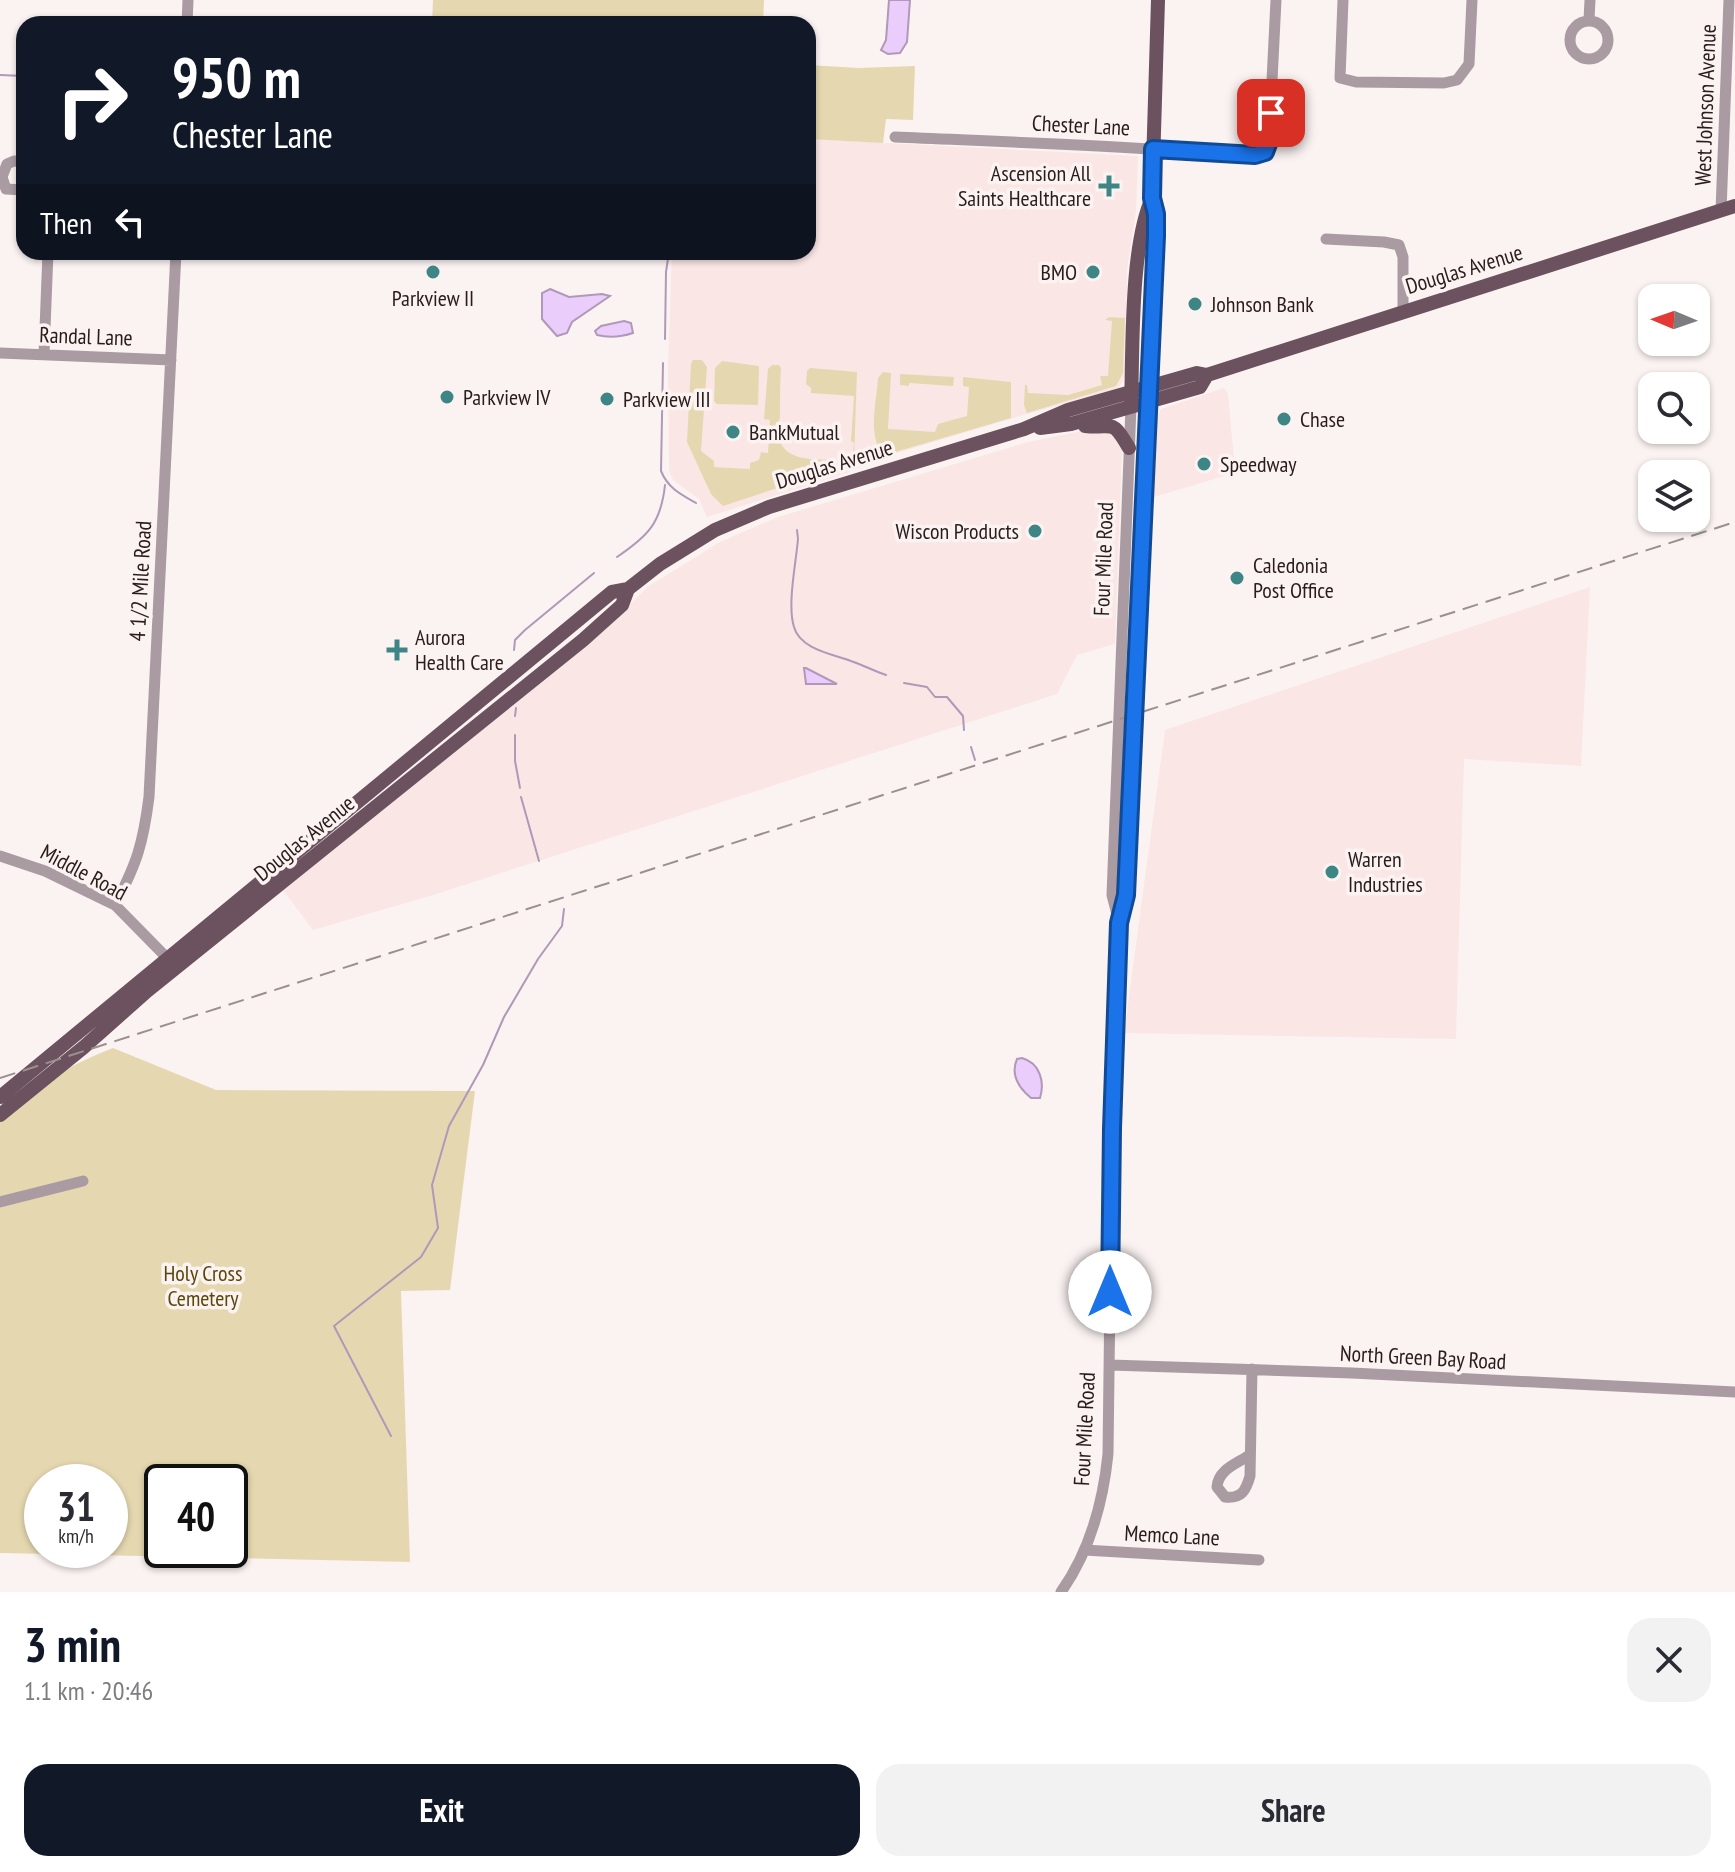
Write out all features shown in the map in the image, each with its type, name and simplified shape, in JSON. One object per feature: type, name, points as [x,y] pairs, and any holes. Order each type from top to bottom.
[{"type":"main road","name":"Four Mile Road","points":[[1147,394],[1156,214],[1152,198],[1158,0]]},
{"type":"main road","name":"Four Mile Road","points":[[1131,399],[1137,278],[1145,214],[1152,198]]},
{"type":"main road","name":"Douglas Avenue","points":[[1024,429],[1077,422],[1179,378],[1197,373],[1207,375],[1728,208]]},
{"type":"main road","points":[[1149,356],[1160,369],[1179,378]]},
{"type":"main road","name":"Douglas Avenue","points":[[1147,394],[1200,387],[1207,375]]},
{"type":"main road","name":"Douglas Avenue","points":[[0,1115],[84,1047],[172,962],[352,808],[612,592],[628,589],[687,546],[742,518],[1024,429],[1068,410],[1131,399]]},
{"type":"main road","points":[[1077,422],[1087,428],[1102,424],[1112,426],[1124,436],[1129,448]]},
{"type":"main road","name":"Douglas Avenue","points":[[0,1097],[118,1000],[172,962]]},
{"type":"street","name":"Chester Lane","points":[[895,137],[1255,155],[1265,152],[1269,141],[1276,0]]},
{"type":"street","points":[[1343,0],[1340,78],[1356,82],[1444,83],[1463,76],[1469,64],[1472,0]]},
{"type":"street","points":[[1589,20],[1590,0]]},
{"type":"street","name":"West Johnson Avenue","points":[[1728,208],[1729,0]]},
{"type":"street","points":[[16,161],[7,164],[2,177],[6,189],[16,190]]},
{"type":"street","points":[[1326,239],[1399,245],[1403,257],[1403,312]]},
{"type":"street","points":[[44,354],[48,260]]},
{"type":"street","name":"4 1/2 Mile Road","points":[[115,905],[133,871],[143,842],[149,797],[176,260]]},
{"type":"street","name":"Randal Lane","points":[[0,353],[171,360]]},
{"type":"street","name":"Four Mile Road","points":[[1061,1592],[1092,1532],[1105,1485],[1119,923],[1126,895],[1147,394]]},
{"type":"street","name":"Four Mile Road","points":[[1119,923],[1112,895],[1131,399]]},
{"type":"street","name":"Middle Road","points":[[0,856],[45,871],[115,905],[172,962]]},
{"type":"street","points":[[0,1202],[83,1181]]},
{"type":"street","name":"North Green Bay Road","points":[[1110,1365],[1735,1392]]},
{"type":"street","points":[[1248,1456],[1252,1369]]},
{"type":"street","name":"Memco Lane","points":[[1084,1550],[1259,1560]]},
{"type":"shaded area","points":[[889,0],[910,0],[907,42],[900,53],[888,54],[881,50],[886,40]]},
{"type":"shaded area","points":[[816,139],[1138,156],[1136,211],[1127,269],[1126,374],[1114,391],[877,459],[847,473],[707,517],[699,499],[673,480],[669,471],[672,260],[816,260]]},
{"type":"shaded area","points":[[550,289],[569,297],[610,296],[572,322],[567,333],[557,336],[542,319],[542,293]]},
{"type":"shaded area","points":[[624,321],[631,323],[633,333],[606,337],[597,335],[595,331],[601,326]]},
{"type":"shaded area","points":[[1224,388],[1228,394],[1235,469],[1231,474],[1154,497],[1157,417],[1161,409]]},
{"type":"shaded area","points":[[1101,427],[1115,431],[1122,448],[1115,644],[1077,655],[1057,694],[433,895],[313,930],[283,890],[601,632],[649,586],[720,542],[778,517],[1028,442]]},
{"type":"shaded area","points":[[1590,587],[1581,766],[1464,759],[1456,1039],[1124,1033],[1165,730]]},
{"type":"shaded area","points":[[806,668],[837,684],[806,684]]},
{"type":"shaded area","points":[[1022,1058],[1033,1064],[1040,1074],[1040,1098],[1031,1098],[1017,1081],[1015,1065],[1017,1059]]},
{"type":"green space","points":[[433,0],[764,0],[763,16],[432,16]]},
{"type":"green space","points":[[816,65],[915,66],[913,120],[886,119],[883,143],[816,139]]},
{"type":"green space","points":[[1109,317],[1125,318],[1123,373],[1116,386],[1027,413],[1024,405],[1025,385],[1028,393],[1068,395],[1102,385],[1100,376],[1108,376],[1112,321],[1105,320]]},
{"type":"green space","points":[[693,360],[702,360],[707,367],[701,451],[714,461],[714,467],[750,469],[750,463],[759,460],[761,452],[768,453],[770,420],[764,419],[768,369],[779,365],[780,415],[777,429],[780,441],[784,448],[797,456],[832,460],[835,469],[723,506],[711,494],[687,442]]},
{"type":"green space","points":[[722,361],[759,366],[758,405],[717,404],[714,401],[715,368]]},
{"type":"green space","points":[[810,368],[857,372],[853,465],[839,470],[837,466],[848,461],[853,452],[854,396],[811,393],[811,388],[806,384]]},
{"type":"green space","points":[[883,372],[891,373],[888,429],[935,432],[938,424],[967,416],[969,387],[963,386],[963,377],[1011,382],[1011,418],[885,455],[879,448],[874,430],[878,378]]},
{"type":"green space","points":[[900,374],[954,377],[953,386],[900,385]]},
{"type":"green space","name":"Holy Cross Cemetery","points":[[113,1048],[216,1090],[475,1091],[450,1290],[401,1291],[410,1562],[248,1558],[248,1464],[144,1464],[144,1556],[128,1556],[128,1464],[24,1464],[24,1554],[0,1553],[0,1115],[27,1094],[82,1061]]},
{"type":"waterway","points":[[0,75],[16,76]]},
{"type":"waterway","points":[[665,339],[668,260]]},
{"type":"waterway","points":[[663,363],[661,471],[671,486],[696,503]]},
{"type":"waterway","points":[[617,557],[651,527],[660,509],[665,485]]},
{"type":"waterway","points":[[797,530],[791,607],[797,634],[818,650],[886,675]]},
{"type":"waterway","points":[[514,650],[515,640],[525,630],[594,573]]},
{"type":"waterway","points":[[904,683],[927,687],[935,697],[947,697],[963,716],[964,730]]},
{"type":"waterway","points":[[515,716],[516,708]]},
{"type":"waterway","points":[[515,735],[515,761],[520,788]]},
{"type":"waterway","points":[[971,747],[975,760]]},
{"type":"waterway","points":[[521,797],[539,861]]},
{"type":"waterway","points":[[391,1436],[334,1326],[421,1257],[438,1228],[432,1185],[449,1126],[483,1065],[504,1017],[538,959],[562,926],[564,909]]},
{"type":"railway","points":[[0,1078],[1735,522]]},
{"type":"place","name":"Ascension All Saints Healthcare","points":[[1109,186]]},
{"type":"place","name":"Parkview II","points":[[433,272]]},
{"type":"place","name":"BMO","points":[[1093,272]]},
{"type":"place","name":"Johnson Bank","points":[[1195,304]]},
{"type":"place","name":"Parkview IV","points":[[447,397]]},
{"type":"place","name":"Parkview III","points":[[607,399]]},
{"type":"place","name":"Chase","points":[[1284,419]]},
{"type":"place","name":"BankMutual","points":[[733,432]]},
{"type":"place","name":"Speedway","points":[[1204,464]]},
{"type":"place","name":"Wiscon Products","points":[[1035,531]]},
{"type":"place","name":"Caledonia Post Office","points":[[1237,578]]},
{"type":"place","name":"Aurora Health Care","points":[[397,650]]},
{"type":"place","name":"Warren Industries","points":[[1332,872]]},
{"type":"route","points":[[1110,1292],[1119,923],[1126,895],[1156,236],[1152,198],[1153,149],[1255,155],[1265,152],[1271,113]]}]
